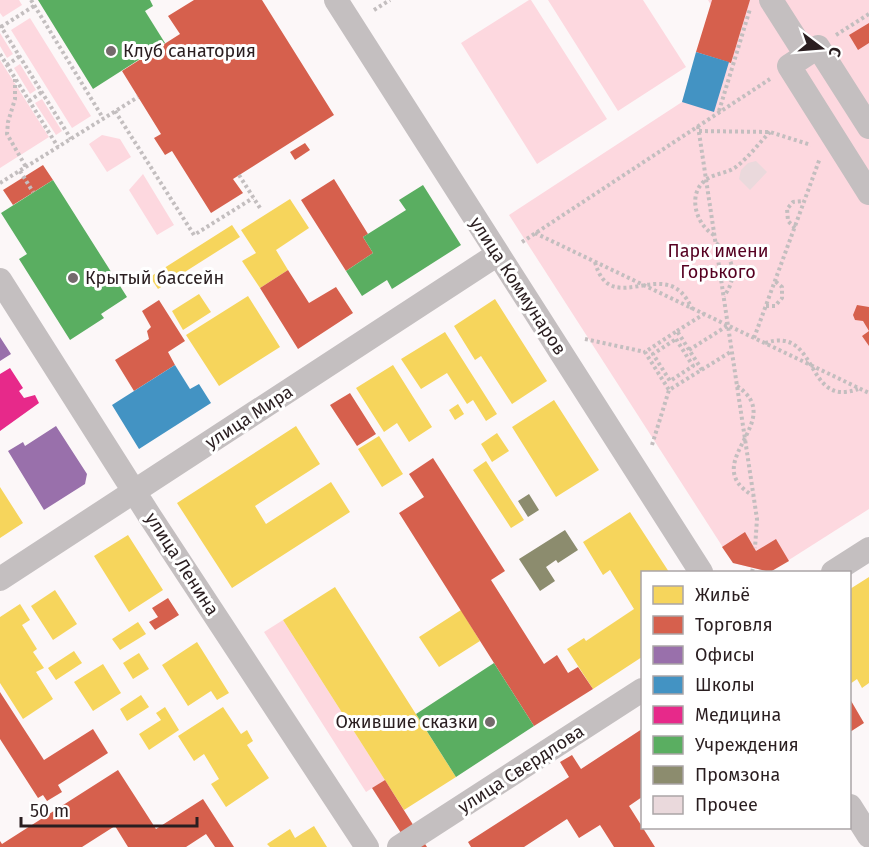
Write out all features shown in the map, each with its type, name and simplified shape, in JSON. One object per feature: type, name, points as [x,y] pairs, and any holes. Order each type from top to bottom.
[{"type":"street","name":"улица Коммунаров","points":[[336,0],[700,571]]},
{"type":"street","points":[[771,0],[804,56],[869,128]]},
{"type":"street","points":[[804,56],[827,140],[869,193]]},
{"type":"street","name":"улица Мира","points":[[0,579],[498,254]]},
{"type":"street","name":"улица Ленина","points":[[0,280],[134,491],[367,847]]},
{"type":"street","points":[[836,571],[869,549]]},
{"type":"street","name":"улица Свердлова","points":[[399,847],[641,691]]},
{"type":"street","points":[[851,809],[869,836]]},
{"type":"path","points":[[31,0],[103,118]]},
{"type":"path","points":[[374,10],[390,0]]},
{"type":"path","points":[[719,112],[753,0]]},
{"type":"path","points":[[34,6],[0,26],[71,138]]},
{"type":"path","points":[[522,242],[698,129],[719,112],[869,14]]},
{"type":"path","points":[[0,54],[58,147]]},
{"type":"path","points":[[7,65],[20,56]]},
{"type":"path","points":[[15,78],[15,99],[7,134],[26,167]]},
{"type":"path","points":[[29,101],[42,93]]},
{"type":"path","points":[[0,183],[138,96]]},
{"type":"path","points":[[115,111],[194,235],[253,198]]},
{"type":"path","points":[[698,129],[770,132],[827,140],[754,338]]},
{"type":"path","points":[[698,129],[757,519],[755,548]]},
{"type":"path","points":[[714,236],[703,227],[696,210],[697,196],[706,180],[736,168],[770,132]]},
{"type":"path","points":[[20,171],[33,192]]},
{"type":"path","points":[[239,175],[260,208]]},
{"type":"path","points":[[795,228],[788,221],[787,209],[793,202],[804,201]]},
{"type":"path","points":[[535,233],[869,393]]},
{"type":"path","points":[[715,242],[726,251],[732,268],[731,285],[723,297]]},
{"type":"path","points":[[594,262],[603,279],[616,287],[630,289],[659,282],[673,285],[685,294],[692,309]]},
{"type":"path","points":[[766,306],[775,306],[782,298],[782,287],[775,281]]},
{"type":"path","points":[[645,352],[704,314]]},
{"type":"path","points":[[689,350],[728,325]]},
{"type":"path","points":[[677,331],[702,370]]},
{"type":"path","points":[[585,339],[645,352],[669,390]]},
{"type":"path","points":[[676,339],[693,366],[670,381],[653,354],[676,339]]},
{"type":"path","points":[[764,343],[778,340],[792,343],[804,352],[818,379],[830,388],[844,392],[859,388]]},
{"type":"path","points":[[652,445],[669,390],[732,351]]},
{"type":"path","points":[[737,386],[747,395],[753,408],[753,422],[735,455],[734,469],[742,486],[753,495]]},
{"type":"green space","points":[[0,0],[19,0],[22,5],[3,17],[0,13]]},
{"type":"green space","points":[[529,0],[607,119],[537,164],[461,43]]},
{"type":"green space","points":[[548,0],[643,0],[686,67],[618,111]]},
{"type":"green space","name":"Парк имени Горького","points":[[708,0],[869,0],[869,509],[772,571],[733,563],[509,215],[682,102],[711,5]]},
{"type":"green space","points":[[30,18],[91,116],[72,128],[11,30]]},
{"type":"green space","points":[[0,33],[13,54],[7,58],[0,46]]},
{"type":"green space","points":[[0,60],[49,137],[0,168]]},
{"type":"green space","points":[[20,64],[36,90],[30,94],[14,68]]},
{"type":"green space","points":[[42,99],[62,131],[56,135],[35,103]]},
{"type":"green space","points":[[102,135],[120,139],[131,157],[107,172],[89,144]]},
{"type":"green space","points":[[143,174],[174,225],[157,235],[129,190]]},
{"type":"green space","points":[[283,620],[385,780],[366,792],[264,632]]},
{"type":"building: Жильё","points":[[290,199],[309,228],[276,250],[288,270],[260,288],[242,261],[256,253],[241,230]]},
{"type":"building: Жильё","points":[[232,225],[240,237],[158,289],[150,277]]},
{"type":"building: Жильё","points":[[199,294],[211,312],[183,330],[172,311]]},
{"type":"building: Жильё","points":[[248,296],[280,347],[219,386],[186,335]]},
{"type":"building: Жильё","points":[[495,299],[547,381],[512,404],[481,356],[475,360],[454,326]]},
{"type":"building: Жильё","points":[[445,332],[497,414],[486,421],[473,400],[467,404],[447,373],[421,389],[401,359]]},
{"type":"building: Жильё","points":[[393,365],[432,427],[409,442],[397,423],[384,432],[356,388]]},
{"type":"building: Жильё","points":[[554,400],[599,470],[556,497],[512,427]]},
{"type":"building: Жильё","points":[[458,404],[464,414],[455,420],[449,410]]},
{"type":"building: Жильё","points":[[296,426],[320,464],[255,506],[266,524],[331,482],[350,512],[232,588],[177,503]]},
{"type":"building: Жильё","points":[[497,433],[509,451],[492,462],[481,444]]},
{"type":"building: Жильё","points":[[379,436],[403,474],[382,487],[358,449]]},
{"type":"building: Жильё","points":[[486,461],[524,520],[511,528],[473,470]]},
{"type":"building: Жильё","points":[[0,487],[23,523],[0,538]]},
{"type":"building: Жильё","points":[[630,512],[668,571],[641,571],[641,658],[593,689],[567,649],[584,638],[586,641],[634,609],[610,570],[603,575],[583,542]]},
{"type":"building: Жильё","points":[[128,535],[163,590],[129,612],[94,556]]},
{"type":"building: Жильё","points":[[869,577],[869,683],[862,688],[857,679],[851,683],[851,588]]},
{"type":"building: Жильё","points":[[335,587],[456,777],[404,810],[283,620]]},
{"type":"building: Жильё","points":[[55,590],[77,624],[53,640],[31,606]]},
{"type":"building: Жильё","points":[[20,604],[30,620],[22,625],[37,649],[33,652],[44,668],[36,672],[53,699],[23,719],[0,683],[0,617]]},
{"type":"building: Жильё","points":[[461,610],[480,641],[439,667],[419,637]]},
{"type":"building: Жильё","points":[[138,622],[146,634],[120,650],[112,639]]},
{"type":"building: Жильё","points":[[197,642],[229,693],[217,700],[211,691],[188,706],[162,665]]},
{"type":"building: Жильё","points":[[74,651],[82,663],[56,680],[48,668]]},
{"type":"building: Жильё","points":[[139,653],[149,669],[133,679],[123,663]]},
{"type":"building: Жильё","points":[[103,664],[121,693],[93,711],[74,682]]},
{"type":"building: Жильё","points":[[141,695],[149,707],[127,721],[120,709]]},
{"type":"building: Жильё","points":[[165,707],[179,730],[149,750],[139,734],[161,720],[156,713]]},
{"type":"building: Жильё","points":[[223,707],[241,734],[247,730],[253,741],[247,745],[269,778],[226,807],[211,784],[219,779],[204,754],[194,761],[178,736]]},
{"type":"building: Жильё","points":[[314,826],[327,847],[270,847],[267,844],[290,829],[295,838]]},
{"type":"building: Торговля","points":[[194,0],[262,0],[334,115],[233,179],[243,193],[211,213],[172,151],[165,155],[154,138],[161,134],[122,71],[180,34],[168,16]]},
{"type":"building: Торговля","points":[[712,0],[750,0],[731,63],[696,52]]},
{"type":"building: Торговля","points":[[869,23],[869,43],[858,50],[849,35]]},
{"type":"building: Торговля","points":[[305,143],[310,150],[295,160],[290,152]]},
{"type":"building: Торговля","points":[[43,165],[53,180],[13,205],[3,190]]},
{"type":"building: Торговля","points":[[334,179],[368,234],[363,237],[373,253],[346,271],[301,200]]},
{"type":"building: Торговля","points":[[288,270],[309,303],[336,287],[353,313],[298,349],[260,288]]},
{"type":"building: Торговля","points":[[159,300],[185,341],[168,352],[175,365],[134,391],[115,360],[149,339],[147,331],[151,327],[142,311]]},
{"type":"building: Торговля","points":[[857,305],[869,307],[869,331],[863,321],[855,320],[853,315]]},
{"type":"building: Торговля","points":[[869,331],[869,346],[862,336]]},
{"type":"building: Торговля","points":[[350,393],[376,434],[357,446],[330,405]]},
{"type":"building: Торговля","points":[[433,458],[505,571],[491,580],[544,664],[557,655],[568,673],[578,667],[593,689],[534,726],[399,513],[424,497],[409,474]]},
{"type":"building: Торговля","points":[[745,532],[756,551],[776,539],[789,561],[772,571],[766,571],[733,563],[722,547]]},
{"type":"building: Торговля","points":[[168,598],[179,615],[155,630],[149,622],[158,617],[152,608]]},
{"type":"building: Торговля","points":[[0,692],[44,760],[93,729],[108,753],[58,785],[62,792],[47,801],[43,795],[38,798],[0,739]]},
{"type":"building: Торговля","points":[[851,701],[864,723],[851,731]]},
{"type":"building: Торговля","points":[[641,730],[641,798],[629,806],[641,825],[641,829],[644,829],[655,847],[614,847],[600,825],[579,838],[567,819],[524,847],[471,847],[468,842],[569,777],[560,762],[572,755],[581,769]]},
{"type":"building: Торговля","points":[[118,770],[156,829],[203,799],[234,847],[215,847],[206,834],[186,847],[128,847],[115,826],[82,847],[0,847],[0,841],[2,844]]},
{"type":"building: Торговля","points":[[385,780],[427,847],[410,847],[372,788]]},
{"type":"building: Офисы","points":[[0,337],[11,354],[0,361]]},
{"type":"building: Офисы","points":[[56,426],[87,474],[85,484],[44,510],[8,451],[23,442],[25,446]]},
{"type":"building: Школы","points":[[696,52],[729,62],[714,112],[682,102]]},
{"type":"building: Школы","points":[[175,365],[190,389],[199,384],[211,403],[139,449],[112,405]]},
{"type":"building: Медицина","points":[[10,368],[23,388],[19,391],[24,398],[35,395],[39,403],[0,431],[0,374]]},
{"type":"building: Учреждения","name":"Клуб санатория","points":[[38,0],[150,0],[153,6],[145,11],[165,43],[93,89]]},
{"type":"building: Учреждения","name":"Крытый бассейн","points":[[53,180],[127,297],[101,314],[104,318],[70,340],[19,259],[27,254],[1,213]]},
{"type":"building: Учреждения","points":[[423,185],[461,245],[392,289],[387,280],[362,296],[346,271],[373,253],[363,237],[406,210],[399,200]]},
{"type":"building: Учреждения","points":[[494,663],[534,726],[456,777],[416,714]]},
{"type":"building: Промзона","points":[[529,494],[539,510],[528,517],[518,501]]},
{"type":"building: Промзона","points":[[565,530],[578,550],[558,563],[556,560],[546,567],[555,581],[540,591],[519,559]]},
{"type":"building: Прочее","points":[[756,161],[767,172],[750,190],[739,179],[741,170],[748,163]]},
{"type":"place","name":"Клуб санатория","points":[[111,51]]},
{"type":"place","name":"Крытый бассейн","points":[[73,278]]},
{"type":"place","name":"Ожившие сказки","points":[[490,722]]}]
